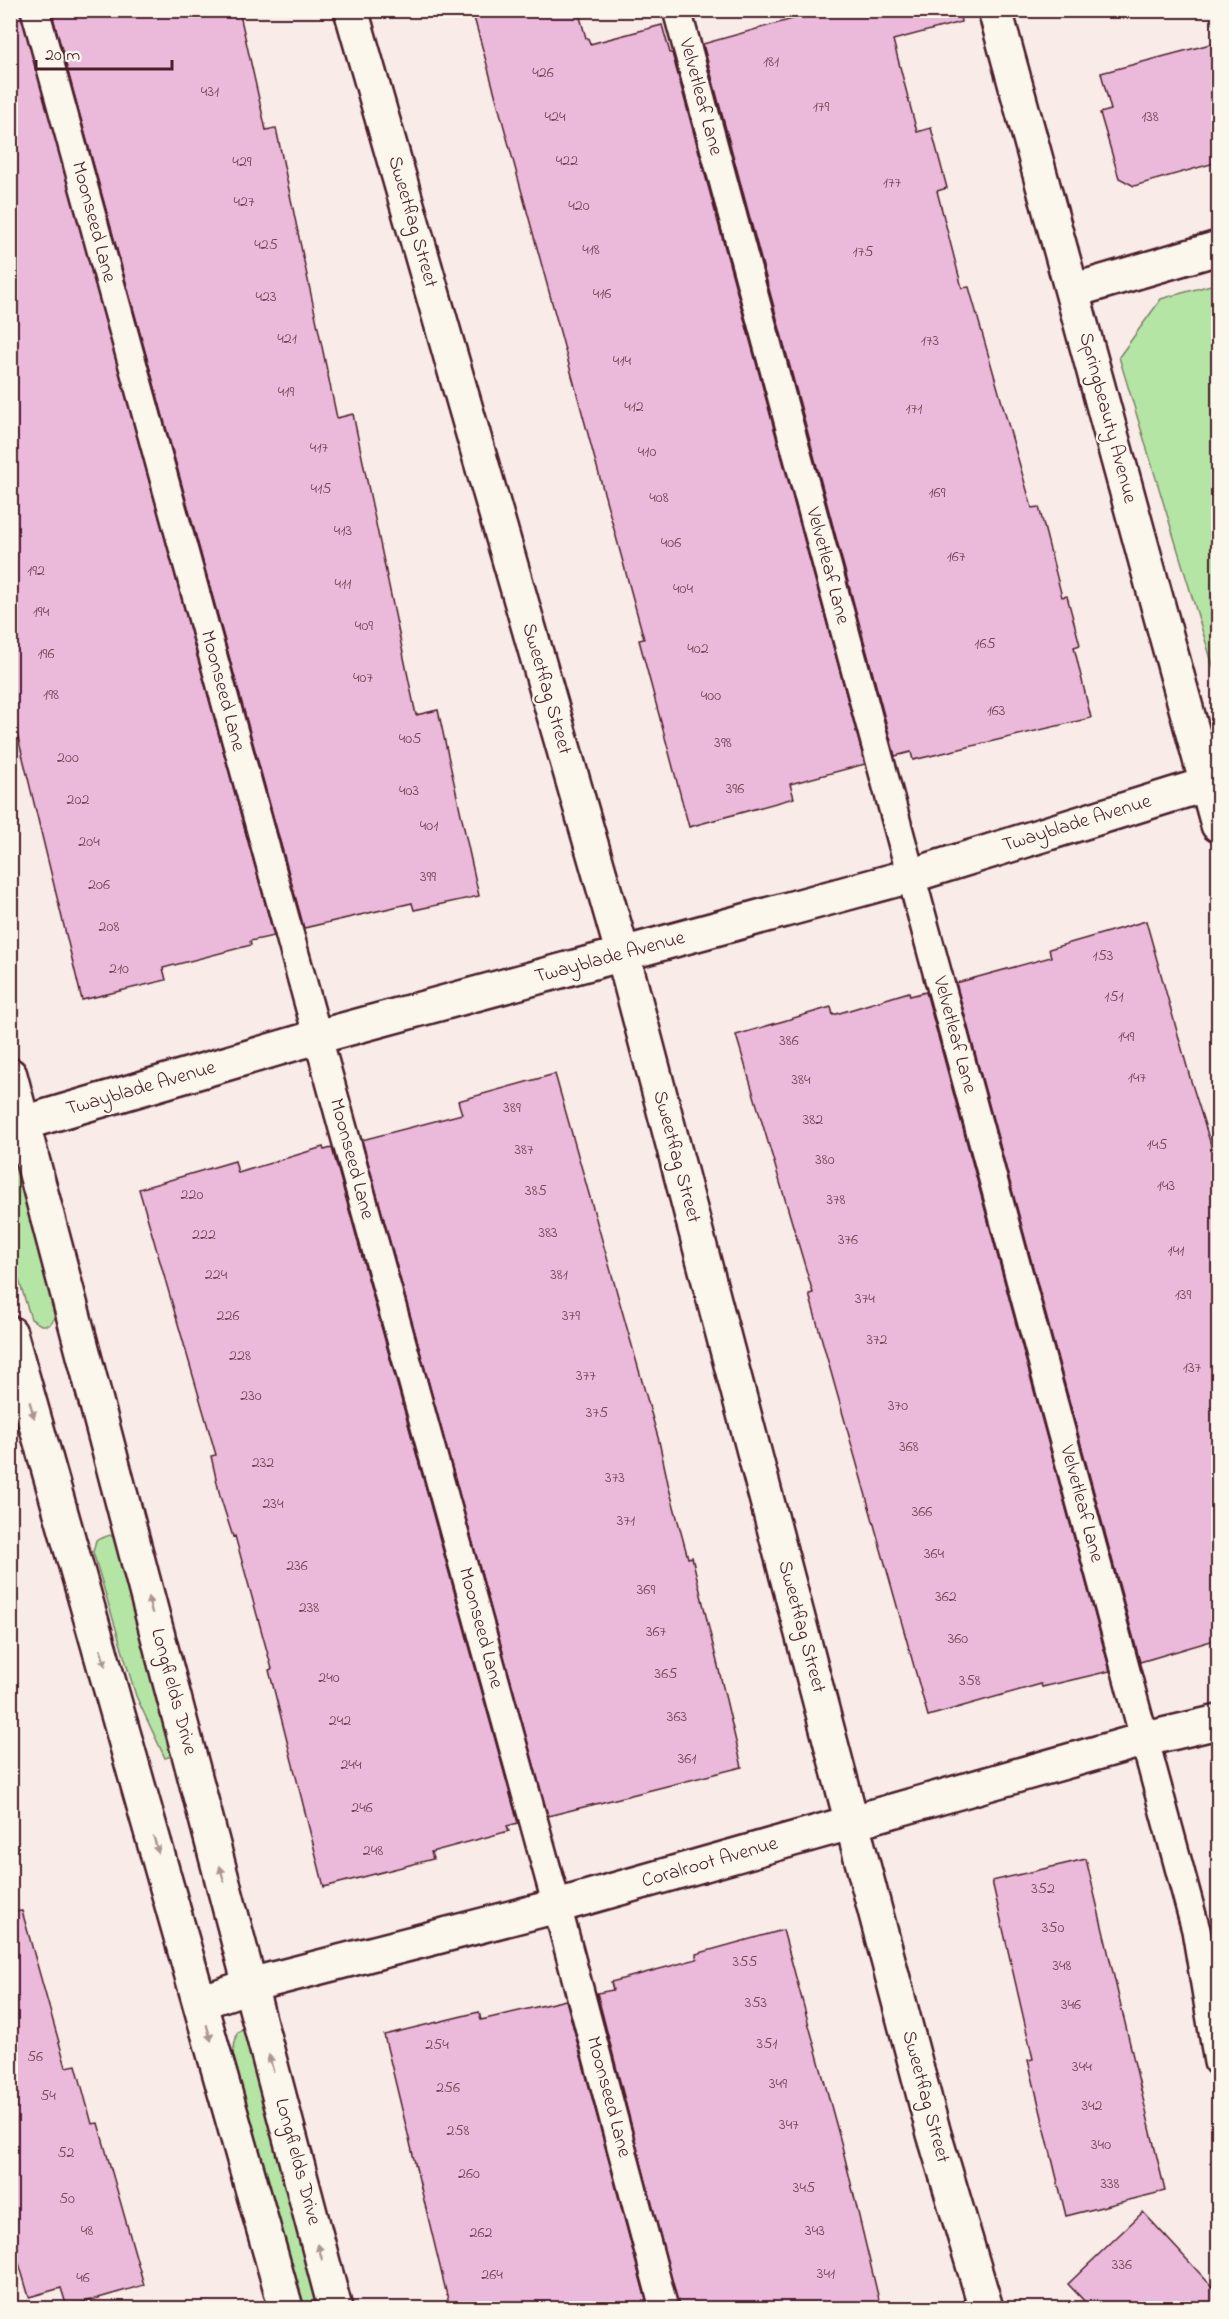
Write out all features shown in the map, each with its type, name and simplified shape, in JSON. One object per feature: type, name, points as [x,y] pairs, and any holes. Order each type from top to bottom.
[{"type":"street","name":"Sweetflag Street","points":[[351,10],[623,955],[934,2134],[986,2308]]},
{"type":"street","name":"Springbeauty Avenue","points":[[996,10],[1218,825]]},
{"type":"street","points":[[1072,291],[1218,248]]},
{"type":"street","name":"Twayblade Avenue","points":[[17,1125],[317,1037],[910,876],[1207,784]]},
{"type":"street","name":"Longfields Drive","points":[[10,1075],[17,1125],[251,1986],[334,2308]]},
{"type":"street","points":[[10,1333],[286,2308]]},
{"type":"street","name":"Coralroot Avenue","points":[[201,2002],[258,1983],[557,1906],[1146,1739],[1218,1722]]},
{"type":"lane","name":"Moonseed Lane","points":[[35,10],[557,1906],[664,2308]]},
{"type":"lane","name":"Velvetleaf Lane","points":[[676,10],[1146,1739],[1196,1930],[1218,2062]]},
{"type":"green space","points":[[1218,283],[1218,682],[1119,357],[1161,299]]},
{"type":"green space","points":[[10,1157],[17,1163],[56,1309],[54,1319],[49,1325],[41,1325],[31,1319],[11,1254]]},
{"type":"green space","points":[[110,1535],[118,1541],[178,1754],[165,1758],[136,1696],[93,1552],[96,1540]]},
{"type":"green space","points":[[249,2028],[328,2308],[304,2308],[236,2074],[233,2052],[237,2033]]},
{"type":"building","points":[[10,10],[20,10],[274,936],[250,941],[251,945],[163,968],[166,980],[82,1000],[15,725],[10,727]]},
{"type":"building","points":[[51,10],[239,10],[266,130],[276,128],[337,418],[353,414],[416,715],[438,710],[479,896],[414,910],[412,903],[304,928]]},
{"type":"building","points":[[472,10],[578,10],[590,44],[662,25],[670,53],[672,53],[865,764],[790,784],[794,798],[689,827],[639,640],[644,639]]},
{"type":"building","points":[[825,10],[959,10],[961,22],[893,40],[917,132],[931,128],[947,188],[937,191],[962,288],[969,287],[1032,508],[1039,507],[1062,597],[1067,596],[1080,645],[1074,647],[1091,718],[913,760],[911,752],[895,756],[703,44]]},
{"type":"building","points":[[1218,42],[1218,162],[1134,186],[1119,178],[1100,113],[1111,110],[1101,73]]},
{"type":"building","points":[[1146,921],[1218,1167],[1218,1639],[1140,1662],[956,983],[1051,957],[1049,949]]},
{"type":"building","points":[[909,992],[910,996],[926,992],[1110,1671],[1042,1687],[1041,1684],[928,1716],[809,1294],[813,1293],[736,1035],[831,1007],[833,1015]]},
{"type":"building","points":[[555,1074],[659,1441],[688,1558],[692,1557],[742,1767],[548,1816],[362,1140],[462,1114],[458,1101]]},
{"type":"building","points":[[323,1147],[324,1150],[332,1148],[518,1823],[507,1826],[509,1831],[431,1852],[433,1859],[324,1887],[269,1670],[272,1669],[235,1536],[233,1537],[220,1496],[211,1456],[216,1455],[139,1189],[235,1161],[238,1173]]},
{"type":"building","points":[[1086,1859],[1165,2191],[1066,2216],[1028,2060],[1033,2059],[992,1881]]},
{"type":"building","points":[[22,1911],[66,2067],[76,2065],[92,2124],[98,2123],[144,2285],[67,2307],[61,2288],[29,2297],[10,2233],[10,1912]]},
{"type":"building","points":[[783,1930],[842,2146],[881,2308],[679,2308],[597,1993],[613,1990],[611,1982],[697,1959],[696,1954]]},
{"type":"building","points":[[566,2000],[648,2308],[450,2308],[384,2035],[479,2012],[481,2020]]},
{"type":"building","points":[[1143,2212],[1218,2293],[1218,2308],[1091,2308],[1068,2284]]}]
